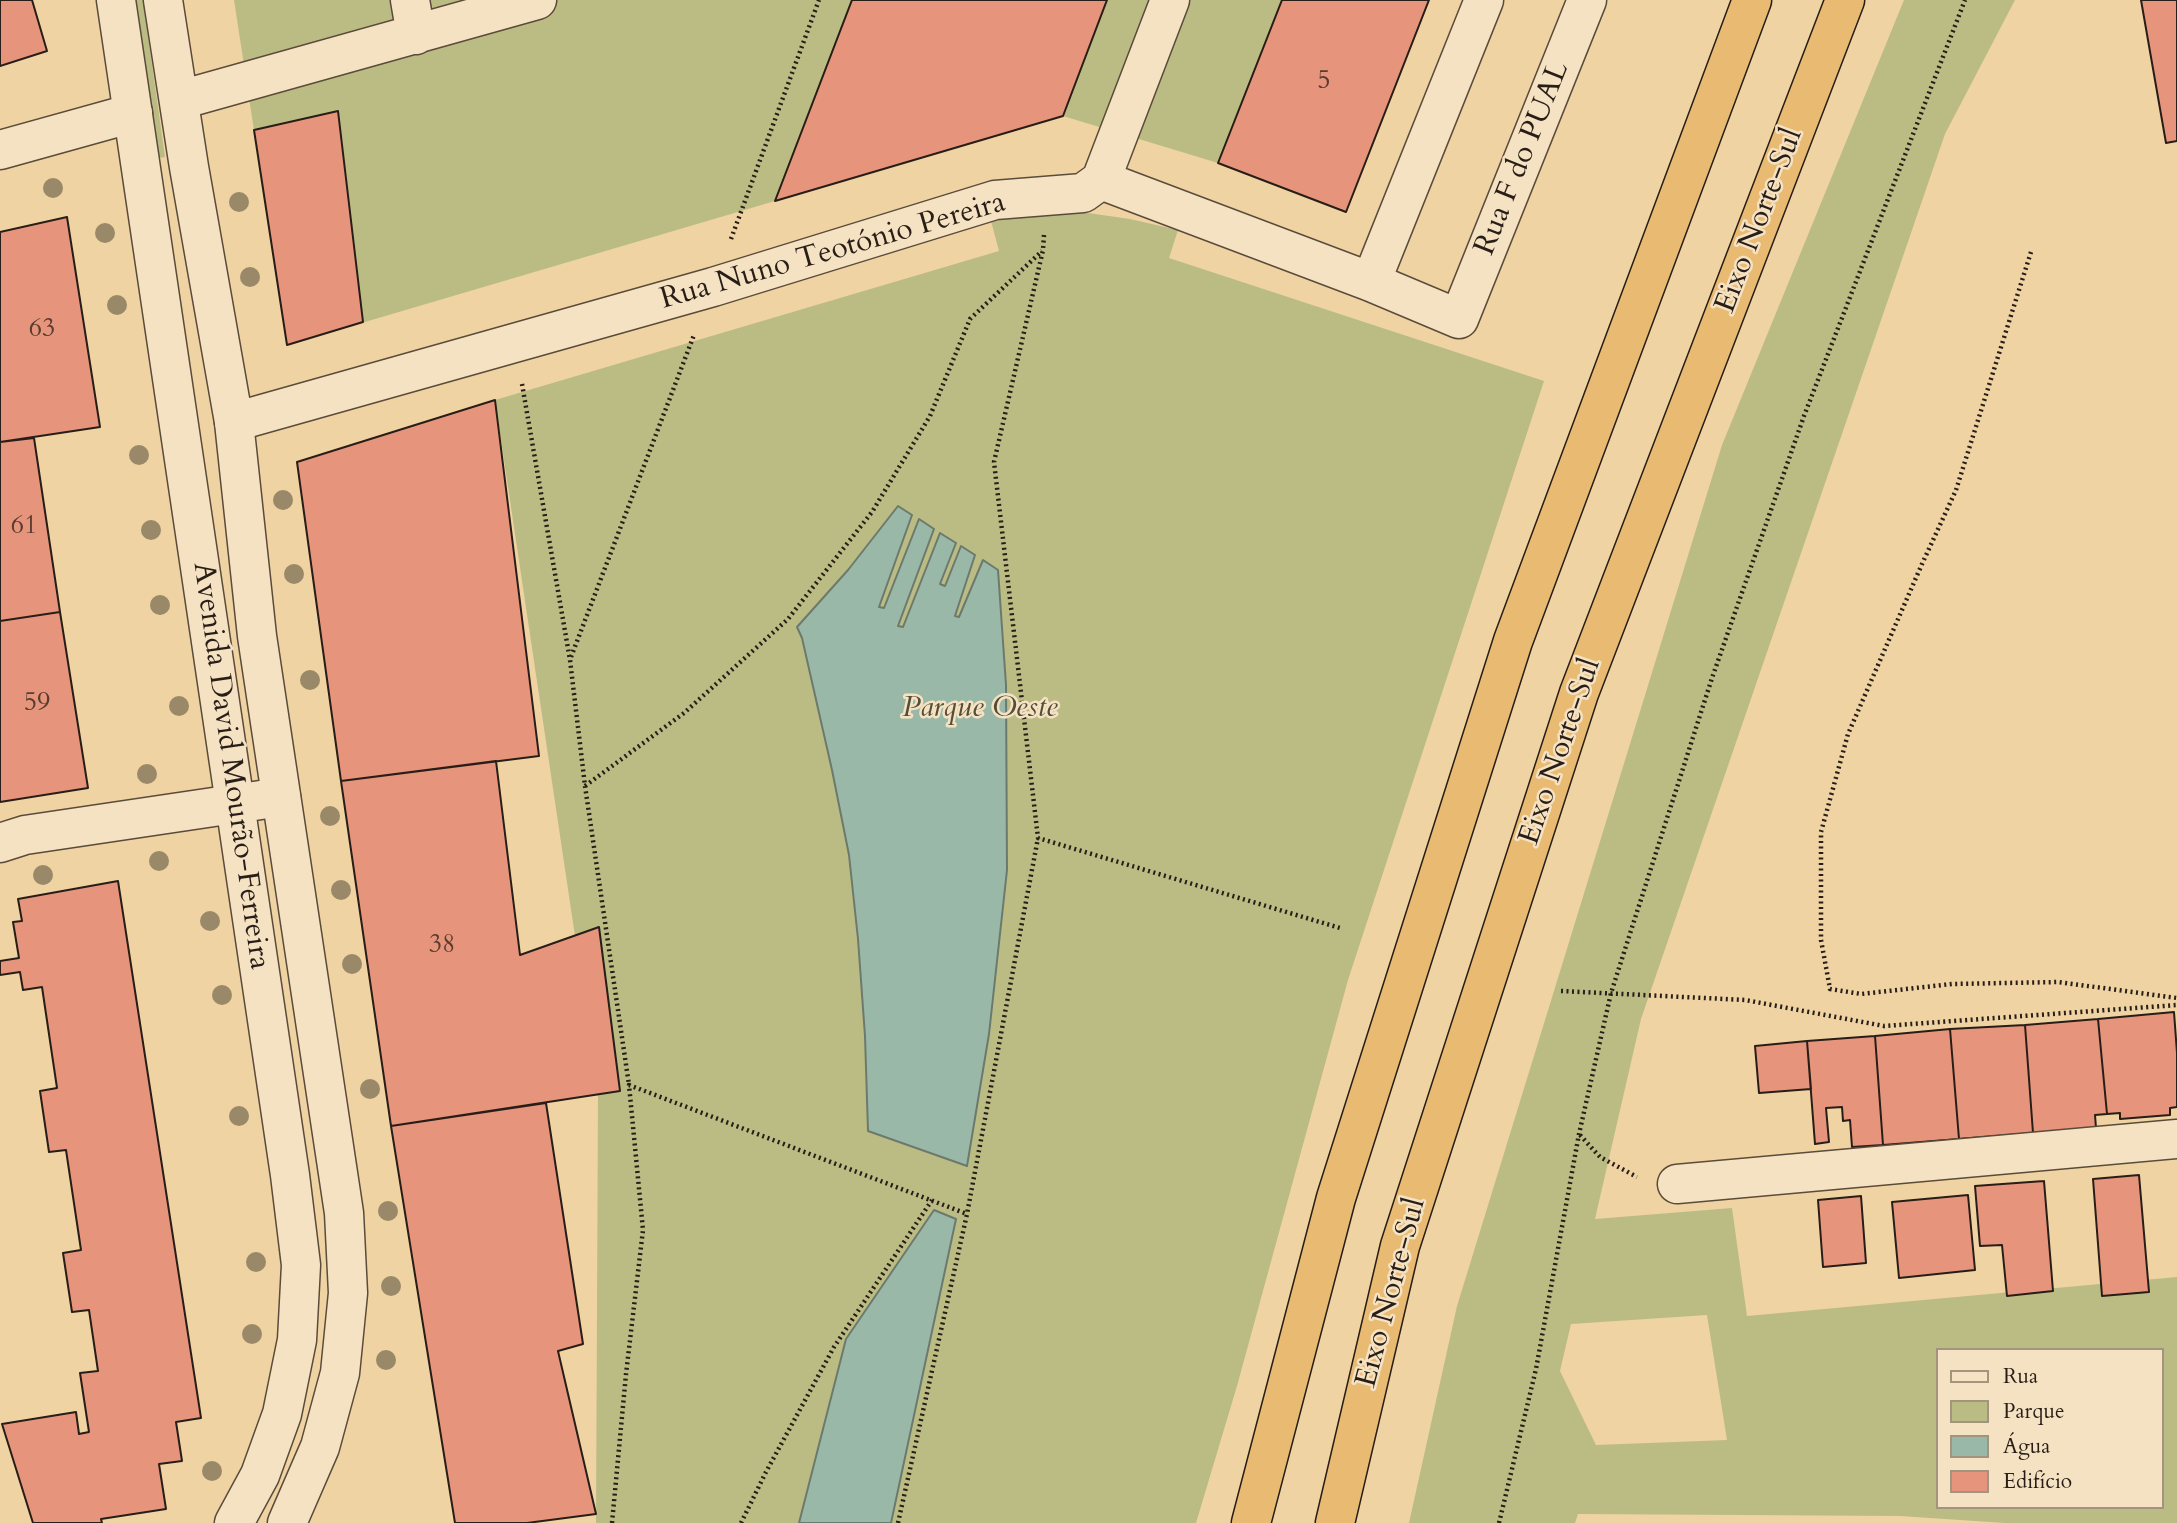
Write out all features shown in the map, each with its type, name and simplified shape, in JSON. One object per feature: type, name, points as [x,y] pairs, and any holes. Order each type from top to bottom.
[{"type":"highway","points":[[1251,1523],[1336,1198],[1513,641],[1752,0]]},
{"type":"highway","name":"Eixo Norte-Sul","points":[[1335,1523],[1400,1246],[1579,693],[1845,0]]},
{"type":"street","name":"Avenida David Mourão-Ferreira","points":[[116,0],[290,1175],[301,1265],[297,1340],[282,1414],[260,1475],[234,1523]]},
{"type":"street","name":"Avenida David Mourão-Ferreira","points":[[163,0],[234,422],[257,636],[344,1213],[348,1293],[340,1373],[320,1447],[287,1523]]},
{"type":"street","points":[[180,100],[413,17],[537,0]]},
{"type":"street","points":[[1170,0],[1101,180],[1371,282],[1485,0]]},
{"type":"street","name":"Rua F do PUAL","points":[[1371,282],[1459,319],[1587,0]]},
{"type":"street","points":[[0,150],[133,113]]},
{"type":"street","name":"Rua Nuno Teotónio Pereira","points":[[234,422],[713,287],[995,200],[1083,193],[1101,180]]},
{"type":"street","points":[[0,843],[25,835],[281,797]]},
{"type":"street","points":[[1677,1184],[2177,1139]]},
{"type":"path","points":[[1499,1523],[1536,1369],[1579,1134],[1611,993],[1712,678],[1804,416],[1965,0]]},
{"type":"path","points":[[898,1523],[967,1214],[1038,838],[993,463],[1043,250],[1046,196]]},
{"type":"path","points":[[585,786],[684,713],[788,619],[872,512],[930,416],[970,319],[1043,250]]},
{"type":"path","points":[[2031,253],[1956,490],[1848,734],[1821,832],[1821,940],[1830,989],[1861,995],[1952,984],[2059,982],[2177,998]]},
{"type":"path","points":[[515,342],[570,660],[585,786],[629,1085],[643,1230],[612,1523]]},
{"type":"path","points":[[1038,838],[1340,928]]},
{"type":"path","points":[[1561,991],[1745,1000],[1884,1026],[2177,1005]]},
{"type":"path","points":[[629,1085],[967,1214]]},
{"type":"path","points":[[1579,1134],[1600,1157],[1639,1178],[1677,1184]]},
{"type":"path","points":[[741,1523],[834,1348],[932,1200]]},
{"type":"green space","points":[[134,0],[143,0],[165,157],[159,158]]},
{"type":"green space","points":[[234,0],[1429,0],[1346,212],[1218,163],[1063,116],[287,345]]},
{"type":"green space","points":[[1904,0],[2015,0],[1945,134],[1641,1019],[1595,1219],[1732,1208],[1747,1316],[2177,1277],[2177,1523],[2005,1523],[1900,1516],[1578,1514],[1575,1523],[1409,1523],[1457,1306],[1722,445]],"holes":[[[1707,1315],[1727,1440],[1596,1445],[1560,1371],[1571,1324]]]},
{"type":"green space","name":"Parque Oeste","points":[[1081,212],[1178,230],[1169,258],[1544,381],[1348,980],[1237,1386],[1196,1523],[596,1523],[598,1095],[620,1091],[599,927],[575,936],[495,400],[999,251],[991,221]]},
{"type":"water","points":[[898,506],[912,515],[879,607],[884,608],[919,519],[934,529],[898,626],[903,627],[940,533],[956,543],[940,584],[945,586],[961,546],[975,555],[955,616],[959,617],[983,560],[998,570],[1006,685],[1007,870],[989,1034],[967,1166],[868,1131],[865,1036],[849,855],[802,638],[797,627],[848,570]]},
{"type":"water","points":[[934,1210],[956,1219],[891,1523],[799,1523],[846,1339]]},
{"type":"building","points":[[0,0],[32,0],[47,51],[0,66]]},
{"type":"building","points":[[852,0],[1107,0],[1063,116],[775,201]]},
{"type":"building","points":[[1282,0],[1429,0],[1346,212],[1218,163]]},
{"type":"building","points":[[2141,0],[2177,0],[2177,141],[2166,143]]},
{"type":"building","points":[[338,111],[363,322],[287,345],[254,130]]},
{"type":"building","points":[[67,217],[100,427],[0,442],[0,232]]},
{"type":"building","points":[[495,400],[539,756],[341,781],[297,462]]},
{"type":"building","points":[[34,438],[60,612],[0,621],[0,442]]},
{"type":"building","points":[[60,612],[88,788],[0,802],[0,621]]},
{"type":"building","points":[[496,761],[520,955],[599,927],[620,1091],[391,1126],[341,781]]},
{"type":"building","points":[[118,881],[201,1418],[176,1422],[182,1461],[159,1464],[166,1509],[101,1519],[102,1523],[33,1523],[2,1424],[76,1412],[79,1434],[89,1432],[80,1373],[98,1371],[89,1310],[72,1312],[63,1253],[81,1250],[66,1150],[49,1152],[40,1091],[57,1088],[42,987],[23,990],[20,972],[0,975],[0,961],[19,958],[13,922],[22,921],[18,899]]},
{"type":"building","points":[[2174,1012],[2177,1107],[2170,1108],[2170,1115],[2120,1119],[2120,1113],[2107,1114],[2098,1019]]},
{"type":"building","points":[[2098,1019],[2107,1114],[2095,1115],[2096,1128],[2033,1133],[2025,1025]]},
{"type":"building","points":[[2025,1025],[2033,1133],[1959,1139],[1950,1029]]},
{"type":"building","points":[[1950,1029],[1959,1139],[1883,1145],[1875,1036]]},
{"type":"building","points":[[1875,1036],[1883,1145],[1852,1147],[1850,1120],[1843,1121],[1842,1107],[1826,1108],[1829,1142],[1815,1144],[1807,1041]]},
{"type":"building","points":[[1807,1041],[1811,1089],[1759,1093],[1755,1046]]},
{"type":"building","points":[[546,1103],[583,1344],[558,1351],[596,1514],[527,1523],[455,1523],[391,1126]]},
{"type":"building","points":[[2139,1175],[2149,1292],[2102,1296],[2093,1179]]},
{"type":"building","points":[[2044,1181],[2053,1291],[2007,1296],[2002,1245],[1980,1246],[1975,1186]]},
{"type":"building","points":[[1968,1195],[1975,1270],[1899,1278],[1892,1202]]},
{"type":"building","points":[[1861,1196],[1866,1263],[1823,1267],[1818,1200]]}]
